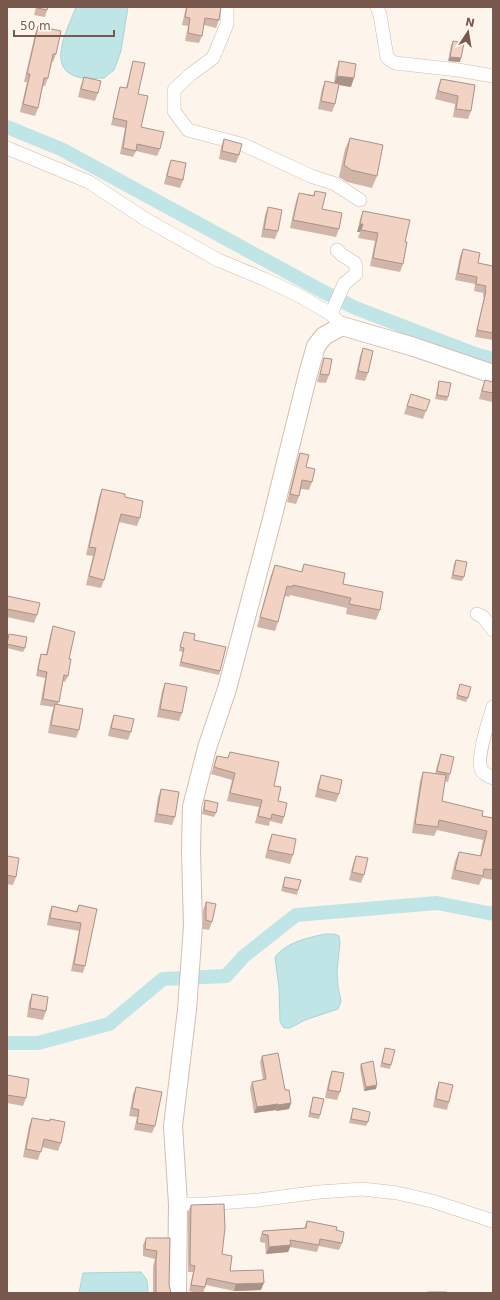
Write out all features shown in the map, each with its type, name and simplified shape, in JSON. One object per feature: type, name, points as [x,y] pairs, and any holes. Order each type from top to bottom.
[{"type":"main road","points":[[177,1293],[178,1204],[173,1126],[187,1010],[193,926],[191,851],[192,807],[207,748],[227,689],[316,346],[324,336],[336,315],[414,347],[493,374]]},
{"type":"street","points":[[227,7],[227,24],[214,58],[191,74],[174,90],[174,111],[188,130],[244,145],[311,176],[335,184],[360,200]]},
{"type":"street","points":[[377,7],[380,15],[387,57],[395,63],[458,70],[493,76]]},
{"type":"street","points":[[7,148],[89,182],[145,219],[218,260],[264,278],[336,315],[344,284],[356,274],[355,263],[337,250]]},
{"type":"street","points":[[477,614],[483,617],[493,630]]},
{"type":"street","points":[[493,707],[484,734],[480,764],[481,771],[493,778]]},
{"type":"street","points":[[178,1204],[206,1204],[259,1200],[319,1192],[363,1189],[397,1193],[432,1201],[493,1221]]},
{"type":"water","points":[[76,7],[128,7],[121,51],[114,70],[104,78],[82,78],[70,74],[63,67],[61,48]]},
{"type":"water","points":[[325,934],[334,934],[339,936],[340,942],[337,971],[341,1001],[338,1009],[305,1020],[290,1028],[284,1028],[280,1022],[279,988],[275,957],[291,944]]},
{"type":"water","points":[[141,1272],[147,1280],[148,1293],[79,1293],[83,1273]]},
{"type":"building","points":[[37,7],[48,7],[47,10]]},
{"type":"building","points":[[187,7],[221,7],[219,20],[205,18],[202,36],[188,33],[190,18],[185,17]]},
{"type":"building","points":[[38,26],[61,31],[56,54],[53,54],[48,78],[44,78],[38,108],[23,104],[30,74],[27,74]]},
{"type":"building","points":[[453,41],[464,43],[461,58],[450,57]]},
{"type":"building","points":[[133,61],[145,63],[138,94],[148,96],[141,127],[164,132],[160,149],[137,144],[136,151],[123,148],[127,121],[113,118],[120,87],[127,88]]},
{"type":"building","points":[[339,61],[356,64],[354,78],[337,76]]},
{"type":"building","points":[[84,77],[101,81],[98,93],[81,89]]},
{"type":"building","points":[[441,79],[475,85],[471,111],[456,109],[458,96],[438,91]]},
{"type":"building","points":[[325,81],[339,84],[335,104],[321,101]]},
{"type":"building","points":[[350,138],[383,145],[377,176],[351,170],[344,165]]},
{"type":"building","points":[[224,139],[242,144],[239,155],[222,151]]},
{"type":"building","points":[[171,160],[186,163],[183,180],[167,176]]},
{"type":"building","points":[[315,191],[326,193],[322,209],[342,213],[339,229],[293,220],[299,193],[314,196]]},
{"type":"building","points":[[268,207],[282,210],[278,231],[264,229]]},
{"type":"building","points":[[363,211],[410,220],[405,242],[407,242],[403,264],[373,258],[378,233],[361,230],[363,224],[360,224]]},
{"type":"building","points":[[463,249],[480,253],[478,263],[493,266],[493,333],[477,330],[486,286],[476,284],[477,277],[458,273]]},
{"type":"building","points":[[363,348],[373,351],[368,373],[358,371]]},
{"type":"building","points":[[324,358],[332,359],[329,375],[320,374]]},
{"type":"building","points":[[485,380],[493,382],[493,393],[482,391]]},
{"type":"building","points":[[439,381],[451,383],[448,397],[437,395]]},
{"type":"building","points":[[411,394],[430,400],[426,411],[407,406]]},
{"type":"building","points":[[300,453],[309,455],[306,467],[315,469],[312,482],[302,480],[299,496],[290,494]]},
{"type":"building","points":[[102,489],[125,494],[125,497],[143,501],[140,518],[121,514],[104,580],[89,576],[96,548],[89,547]]},
{"type":"building","points":[[456,560],[467,562],[464,577],[453,575]]},
{"type":"building","points":[[304,564],[345,573],[343,584],[383,592],[380,610],[349,604],[351,598],[293,585],[293,587],[287,586],[278,622],[260,617],[275,565],[302,572]]},
{"type":"building","points":[[7,596],[40,603],[37,615],[7,609]]},
{"type":"building","points":[[53,626],[75,632],[69,659],[71,659],[68,676],[64,675],[59,702],[43,699],[47,672],[38,670],[41,654],[47,655]]},
{"type":"building","points":[[184,632],[195,634],[194,640],[226,647],[220,671],[181,662],[184,648],[180,647]]},
{"type":"building","points":[[9,634],[27,637],[25,648],[7,644]]},
{"type":"building","points":[[165,683],[187,687],[182,713],[160,709]]},
{"type":"building","points":[[460,684],[471,687],[468,698],[457,695]]},
{"type":"building","points":[[55,704],[83,709],[79,730],[51,725]]},
{"type":"building","points":[[114,715],[134,719],[131,732],[111,728]]},
{"type":"building","points":[[230,752],[279,762],[274,786],[281,787],[278,801],[287,803],[284,817],[272,814],[271,819],[258,816],[262,800],[230,793],[235,773],[214,767],[217,756],[228,758]]},
{"type":"building","points":[[441,754],[454,757],[450,774],[437,771]]},
{"type":"building","points":[[423,772],[446,775],[442,801],[483,811],[482,816],[493,818],[493,870],[484,869],[483,876],[455,870],[459,852],[481,856],[487,831],[439,820],[438,827],[415,824]]},
{"type":"building","points":[[321,775],[342,780],[339,794],[318,789]]},
{"type":"building","points":[[161,789],[179,792],[175,817],[157,814]]},
{"type":"building","points":[[205,800],[218,803],[216,813],[204,810]]},
{"type":"building","points":[[272,834],[296,839],[293,855],[268,850]]},
{"type":"building","points":[[7,856],[19,858],[16,877],[7,875]]},
{"type":"building","points":[[356,856],[368,858],[364,875],[352,872]]},
{"type":"building","points":[[285,877],[301,880],[298,890],[283,887]]},
{"type":"building","points":[[206,902],[216,904],[212,922],[206,920]]},
{"type":"building","points":[[79,905],[97,909],[85,966],[74,964],[81,923],[50,918],[52,906],[77,912]]},
{"type":"building","points":[[32,994],[48,997],[46,1011],[30,1008]]},
{"type":"building","points":[[385,1048],[395,1050],[391,1065],[382,1063]]},
{"type":"building","points":[[278,1053],[285,1090],[289,1090],[291,1103],[257,1107],[252,1082],[266,1079],[262,1056]]},
{"type":"building","points":[[373,1061],[377,1085],[366,1087],[361,1064]]},
{"type":"building","points":[[332,1071],[344,1073],[340,1092],[328,1090]]},
{"type":"building","points":[[7,1075],[29,1079],[26,1098],[7,1095]]},
{"type":"building","points":[[439,1082],[453,1085],[449,1102],[436,1099]]},
{"type":"building","points":[[136,1087],[162,1092],[155,1126],[137,1123],[139,1110],[132,1108]]},
{"type":"building","points":[[313,1097],[324,1099],[320,1115],[310,1113]]},
{"type":"building","points":[[353,1108],[370,1112],[368,1122],[351,1119]]},
{"type":"building","points":[[32,1118],[65,1122],[61,1143],[44,1139],[41,1152],[26,1149]]},
{"type":"building","points":[[224,1204],[225,1228],[222,1254],[232,1256],[230,1271],[263,1270],[264,1283],[236,1284],[207,1278],[205,1287],[191,1285],[195,1266],[190,1265],[191,1205]]},
{"type":"building","points":[[307,1221],[337,1227],[336,1230],[344,1232],[342,1243],[320,1239],[319,1245],[290,1240],[291,1245],[269,1247],[268,1235],[262,1234],[263,1231],[306,1228]]},
{"type":"building","points":[[146,1238],[170,1238],[169,1285],[171,1293],[156,1293],[157,1251],[145,1249]]},
{"type":"building","points":[[446,1292],[446,1293],[428,1293]]},
{"type":"waterway","points":[[7,127],[61,149],[353,307],[475,354],[493,359]]},
{"type":"waterway","points":[[7,1043],[38,1043],[109,1024],[163,979],[226,976],[243,957],[296,915],[437,903],[493,914]]}]
